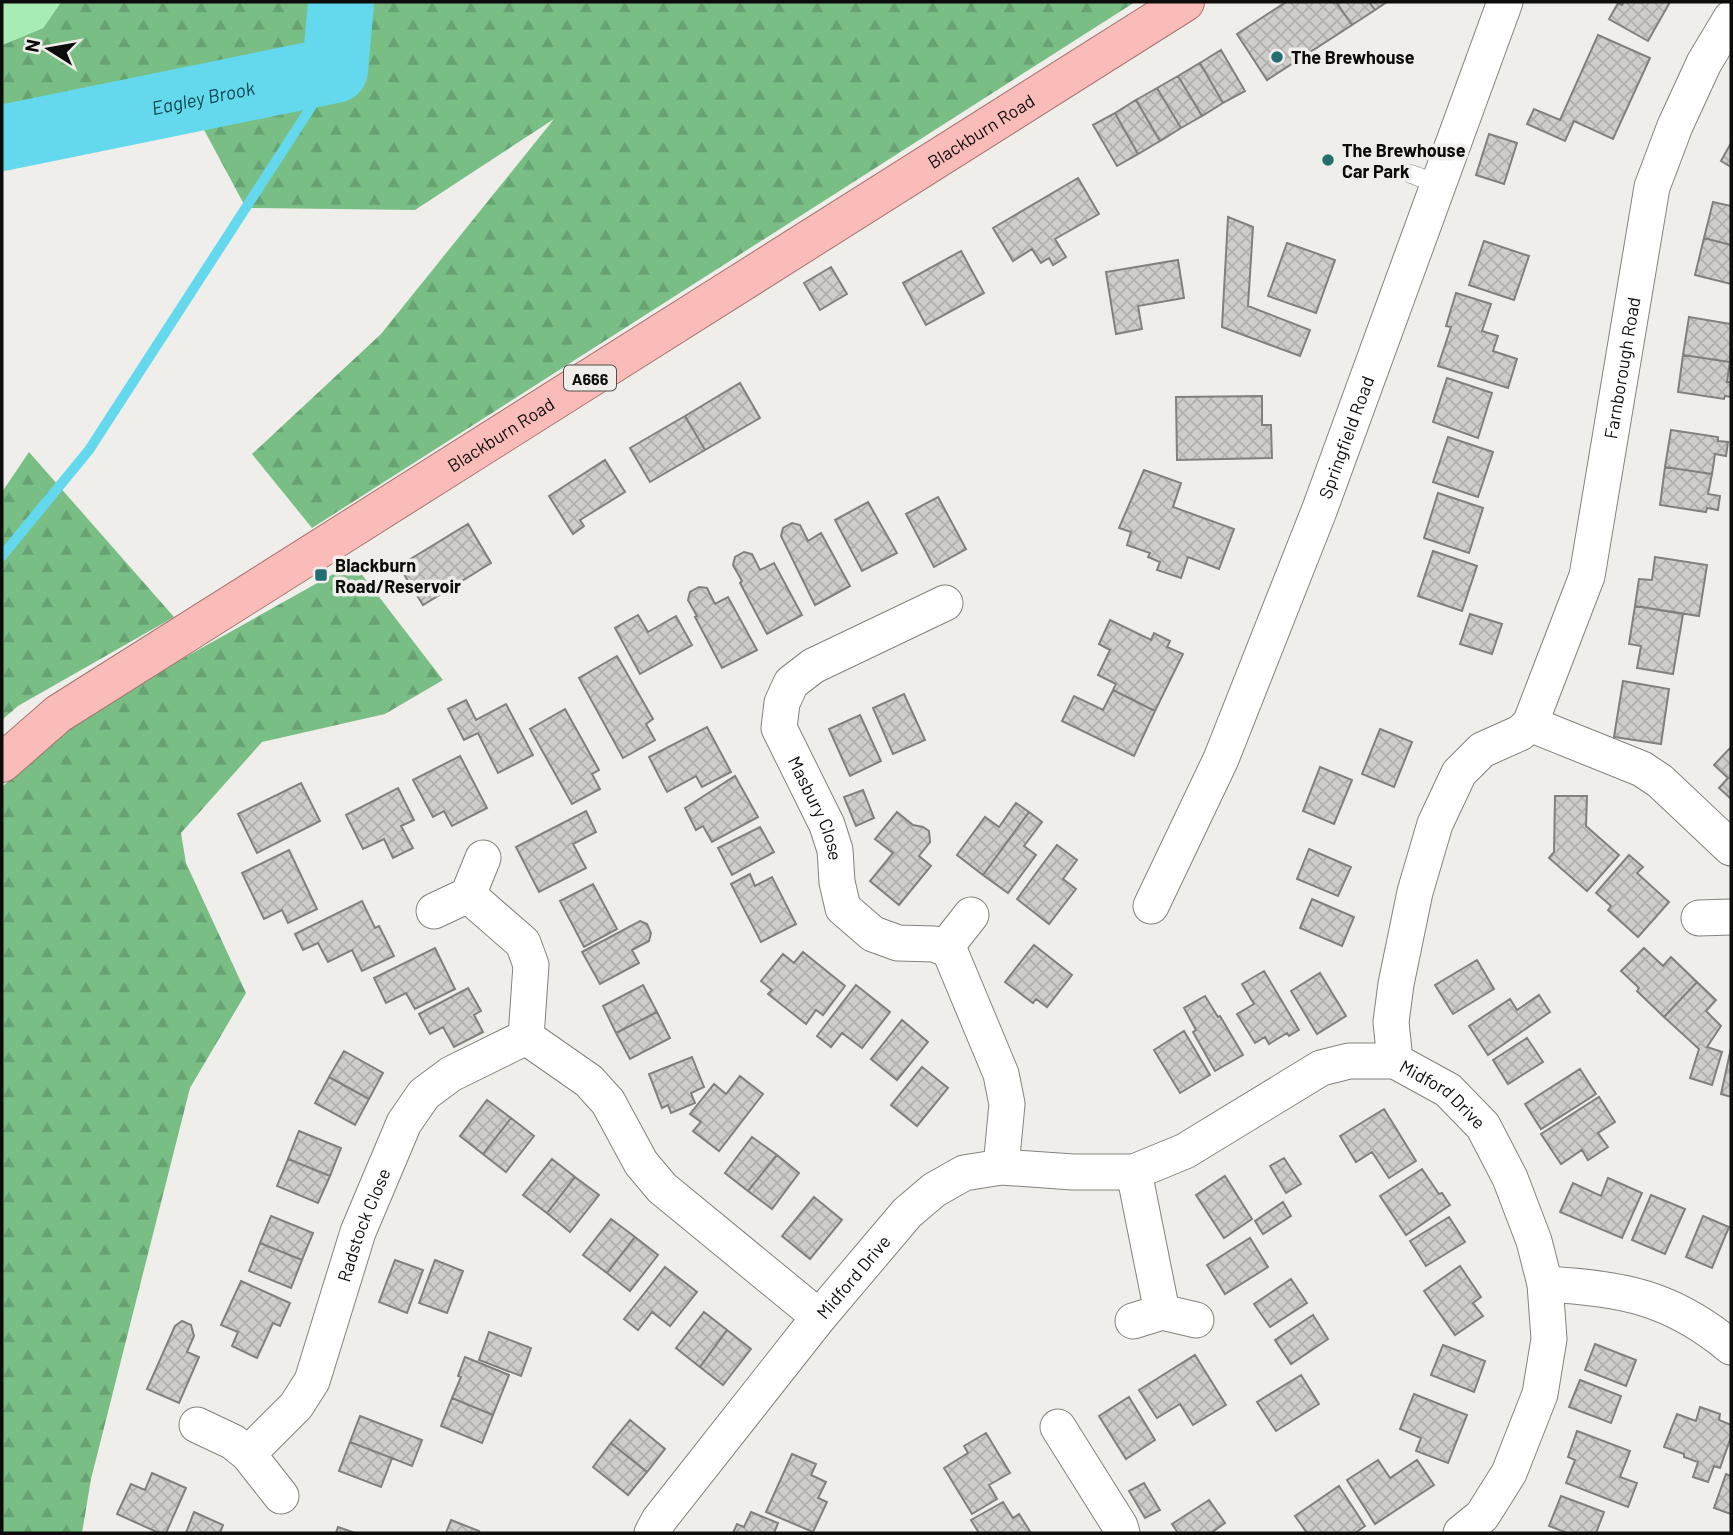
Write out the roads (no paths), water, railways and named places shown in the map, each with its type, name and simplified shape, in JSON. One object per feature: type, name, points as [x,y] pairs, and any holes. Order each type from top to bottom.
[{"type":"highway","name":"Blackburn Road","points":[[2,763],[58,714],[1185,2]]},
{"type":"street","name":"Springfield Road","points":[[1151,906],[1159,863],[1222,759],[1323,498],[1424,179],[1504,2]]},
{"type":"street","name":"Farnborough Road","points":[[1530,723],[1590,565],[1652,187],[1675,126],[1704,63],[1731,18]]},
{"type":"street","name":"Masbury Close","points":[[945,603],[869,653],[813,666],[791,682],[782,703],[779,728],[827,825],[835,850],[836,882],[843,908],[873,934],[898,943],[934,944],[945,948]]},
{"type":"street","points":[[1395,1061],[1391,1022],[1395,984],[1431,894],[1435,824],[1459,773],[1482,750],[1520,733],[1530,723],[1642,769],[1660,781],[1731,848]]},
{"type":"street","points":[[434,911],[468,895],[483,858]]},
{"type":"street","points":[[468,895],[523,943],[531,965],[526,1037],[589,1081],[602,1095],[641,1163],[662,1188],[819,1317]]},
{"type":"street","points":[[971,915],[945,948],[951,954],[1001,1074],[1007,1104],[1001,1167]]},
{"type":"street","name":"Radstock Close","points":[[248,1454],[296,1406],[312,1381],[358,1232],[404,1124],[424,1094],[451,1074],[526,1037]]},
{"type":"street","name":"Midford Drive","points":[[652,1533],[659,1520],[819,1317],[907,1213],[934,1190],[964,1173],[1001,1167],[1086,1173],[1133,1172],[1185,1151],[1321,1069],[1349,1061],[1395,1061],[1448,1090],[1483,1126],[1510,1178],[1534,1241],[1545,1284],[1549,1339],[1540,1394],[1509,1473],[1482,1516],[1461,1533]]},
{"type":"street","points":[[1133,1172],[1148,1316],[1196,1320]]},
{"type":"street","points":[[1545,1284],[1598,1287],[1639,1296],[1682,1313],[1731,1347]]},
{"type":"street","points":[[197,1425],[233,1442],[248,1454],[281,1496]]},
{"type":"street","points":[[1058,1427],[1122,1533]]},
{"type":"waterway","name":"Eagley Brook","points":[[2,138],[335,70],[341,2]]},
{"type":"waterway","points":[[2,556],[89,450],[335,70]]},
{"type":"place","name":"The Brewhouse","points":[[1277,57]]},
{"type":"place","name":"The Brewhouse Car Park","points":[[1328,160]]},
{"type":"place","name":"Blackburn Road/Reservoir","points":[[321,575]]}]
